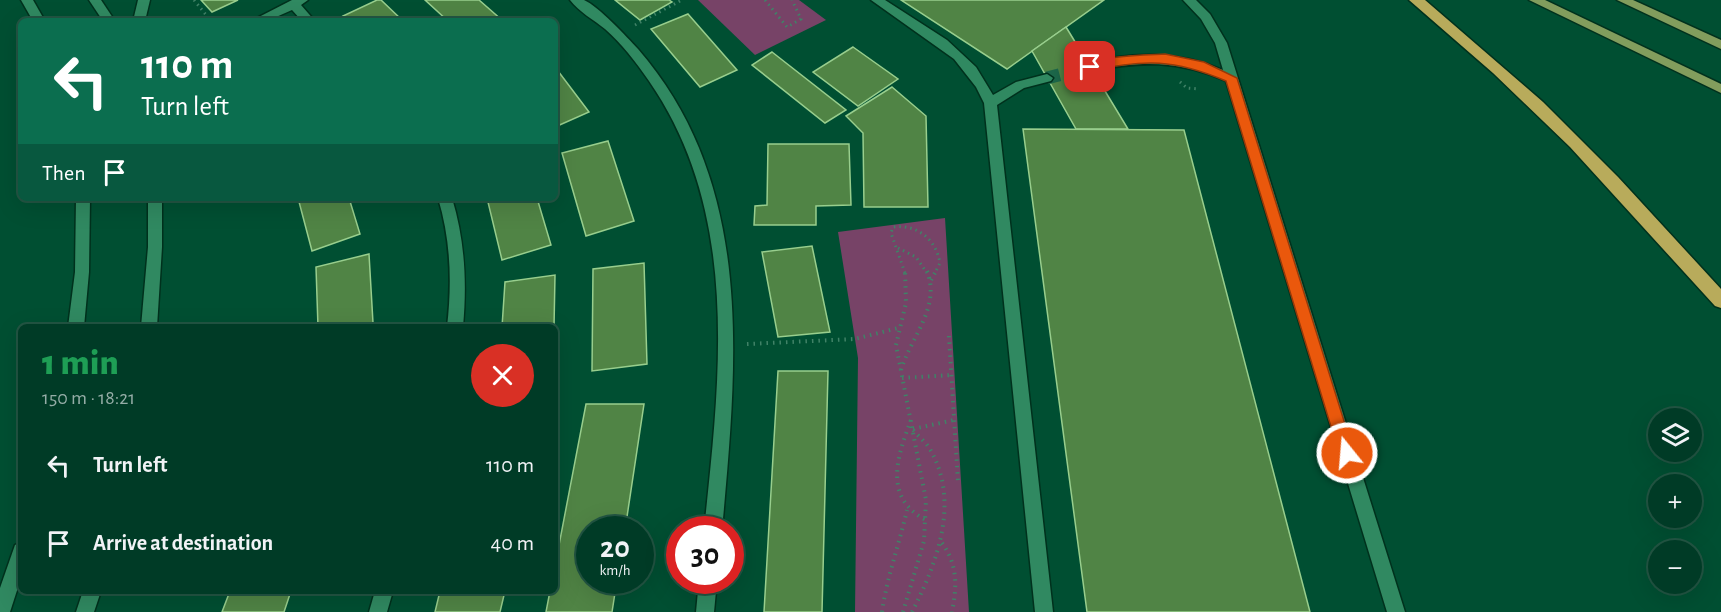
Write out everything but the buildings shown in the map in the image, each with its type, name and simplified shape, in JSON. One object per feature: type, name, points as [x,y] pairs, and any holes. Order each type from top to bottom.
[{"type":"highway","points":[[1416,0],[1467,40],[1530,96],[1649,220],[1721,302]]},
{"type":"main road","points":[[1535,0],[1721,89]]},
{"type":"main road","points":[[1623,0],[1721,45]]},
{"type":"street","points":[[27,0],[37,18]]},
{"type":"street","points":[[95,0],[107,18]]},
{"type":"street","points":[[140,18],[144,0]]},
{"type":"street","points":[[576,0],[617,34],[639,58],[670,104],[692,146],[704,180],[723,256],[727,299],[727,385],[714,516]]},
{"type":"street","points":[[877,0],[964,60],[983,83],[990,103],[1044,612]]},
{"type":"street","points":[[1189,0],[1206,17],[1221,43],[1396,612]]},
{"type":"street","points":[[263,18],[297,2],[307,18]]},
{"type":"street","points":[[1090,67],[1128,59],[1165,58],[1200,65],[1231,78]]},
{"type":"street","points":[[990,103],[1020,85],[1047,78]]},
{"type":"street","points":[[76,324],[82,272],[83,201]]},
{"type":"street","points":[[149,324],[155,247],[155,201]]},
{"type":"street","points":[[446,201],[454,238],[458,273],[455,324]]},
{"type":"street","points":[[1,612],[18,560]]},
{"type":"street","points":[[86,612],[91,594]]},
{"type":"street","points":[[378,612],[383,594]]},
{"type":"street","points":[[705,612],[707,594]]},
{"type":"path","points":[[194,0],[209,18]]},
{"type":"path","points":[[617,34],[682,0]]},
{"type":"path","points":[[765,0],[787,27],[801,19],[792,0]]},
{"type":"path","points":[[903,612],[920,562],[926,520],[926,500],[896,345],[898,328],[906,302],[907,284],[905,266],[891,233],[893,227],[917,230],[930,239],[939,254],[940,264],[931,280]]},
{"type":"path","points":[[898,248],[920,260],[931,280],[932,303],[929,313],[911,343],[901,370]]},
{"type":"path","points":[[728,345],[855,339],[898,328]]},
{"type":"path","points":[[949,336],[958,482]]},
{"type":"path","points":[[902,378],[952,375]]},
{"type":"path","points":[[911,420],[899,453],[897,471],[900,500],[915,517],[926,520]]},
{"type":"path","points":[[913,429],[954,420]]},
{"type":"path","points":[[912,612],[934,568],[942,542],[946,515],[940,473],[925,440],[913,429]]},
{"type":"path","points":[[882,612],[886,581],[900,542],[907,510]]},
{"type":"path","points":[[942,542],[955,568],[955,596],[952,612]]},
{"type":"shaded area","points":[[698,0],[799,0],[826,20],[755,55]]},
{"type":"shaded area","points":[[945,218],[969,612],[855,612],[858,358],[838,232]]},
{"type":"tunnel","points":[[1047,78],[1090,67]]},
{"type":"route","points":[[1090,67],[1128,59],[1165,58],[1200,65],[1231,78],[1347,453]]}]
